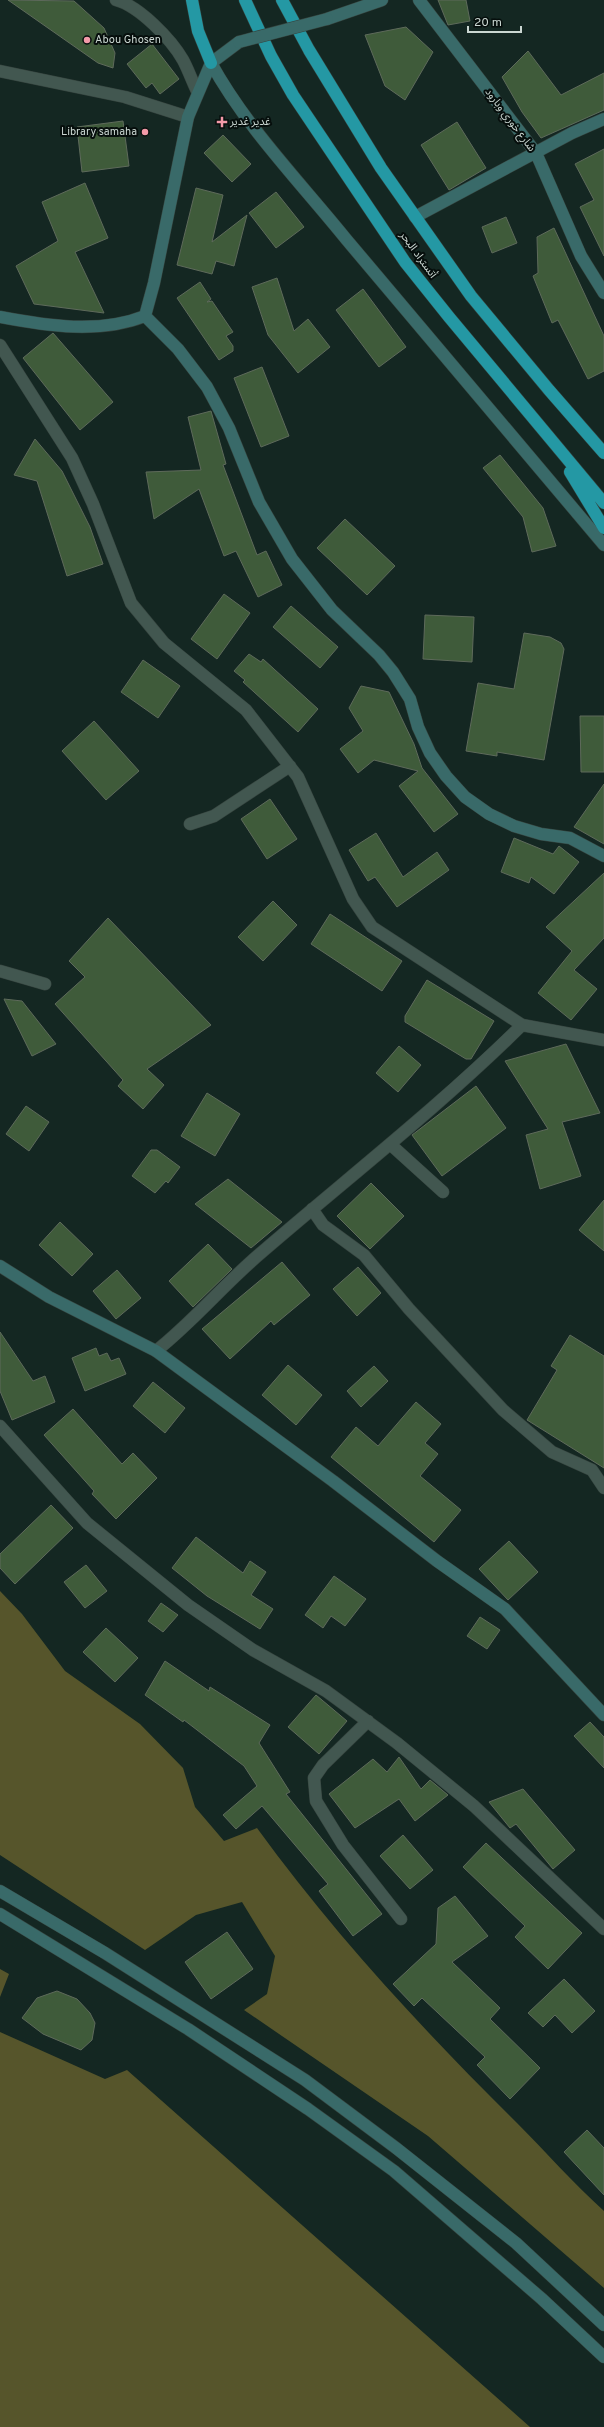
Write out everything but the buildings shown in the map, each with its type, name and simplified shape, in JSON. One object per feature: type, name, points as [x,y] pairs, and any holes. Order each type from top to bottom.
[{"type":"highway","points":[[192,0],[198,31],[210,63]]},
{"type":"highway","name":"أتستراد البحر","points":[[244,0],[270,56],[293,95],[406,262],[552,442],[604,503]]},
{"type":"highway","name":"أتستراد البحر","points":[[282,0],[345,109],[415,217],[471,296],[549,390],[604,453]]},
{"type":"highway","points":[[552,442],[604,528]]},
{"type":"street","points":[[116,0],[139,12],[170,43],[183,59],[197,91]]},
{"type":"street","points":[[145,316],[154,283],[188,116],[197,91],[210,63],[239,42],[327,19],[382,0]]},
{"type":"street","name":"شارع خوري وبارود","points":[[419,0],[536,153],[581,256],[604,293]]},
{"type":"street","points":[[210,63],[225,89],[283,162],[450,366],[604,545]]},
{"type":"street","points":[[0,71],[125,97],[188,116]]},
{"type":"street","points":[[415,217],[604,119]]},
{"type":"street","points":[[0,317],[22,321],[106,327],[127,323],[145,316]]},
{"type":"street","points":[[145,316],[178,349],[207,387],[230,428],[259,502],[292,559],[332,610],[379,655],[394,672],[410,699],[418,727],[430,753],[446,776],[466,797],[489,814],[514,826],[541,834],[570,838],[604,856]]},
{"type":"street","points":[[0,345],[72,458],[131,603],[164,643],[246,710],[290,766],[298,777],[353,899],[372,927],[522,1025],[604,1040]]},
{"type":"street","points":[[190,824],[214,816],[290,766]]},
{"type":"street","points":[[0,971],[45,984]]},
{"type":"street","points":[[156,1351],[187,1326],[248,1263],[439,1103],[522,1025]]},
{"type":"street","points":[[390,1144],[443,1192]]},
{"type":"street","points":[[312,1209],[323,1225],[364,1255],[414,1315],[503,1410],[552,1452],[592,1470],[604,1488]]},
{"type":"street","points":[[0,1266],[49,1297],[156,1351],[505,1609],[604,1715]]},
{"type":"street","points":[[0,1426],[87,1524],[188,1605],[253,1650],[326,1691],[368,1721],[474,1806],[604,1929]]},
{"type":"street","points":[[368,1721],[323,1765],[314,1778],[316,1801],[344,1845],[401,1919]]},
{"type":"street","points":[[0,1891],[106,1953],[305,2080],[396,2148],[516,2242],[604,2325]]},
{"type":"street","points":[[0,1914],[188,2029],[308,2109],[394,2171],[542,2299],[604,2357]]},
{"type":"shaded area","points":[[0,1591],[22,1614],[65,1671],[140,1724],[183,1768],[195,1807],[224,1841],[257,1828],[317,1906],[381,1981],[448,2053],[604,2211],[604,2288],[428,2136],[244,2010],[267,1994],[275,1956],[242,1902],[196,1915],[145,1950],[0,1855]]},
{"type":"shaded area","points":[[0,1969],[9,1974],[0,1997]]},
{"type":"shaded area","points":[[0,2032],[105,2079],[127,2070],[530,2427],[0,2427]]},
{"type":"place","name":"Abou Ghosen","points":[[87,40]]},
{"type":"place","name":"غدير غدير","points":[[222,122]]},
{"type":"place","name":"Library samaha","points":[[145,132]]}]
